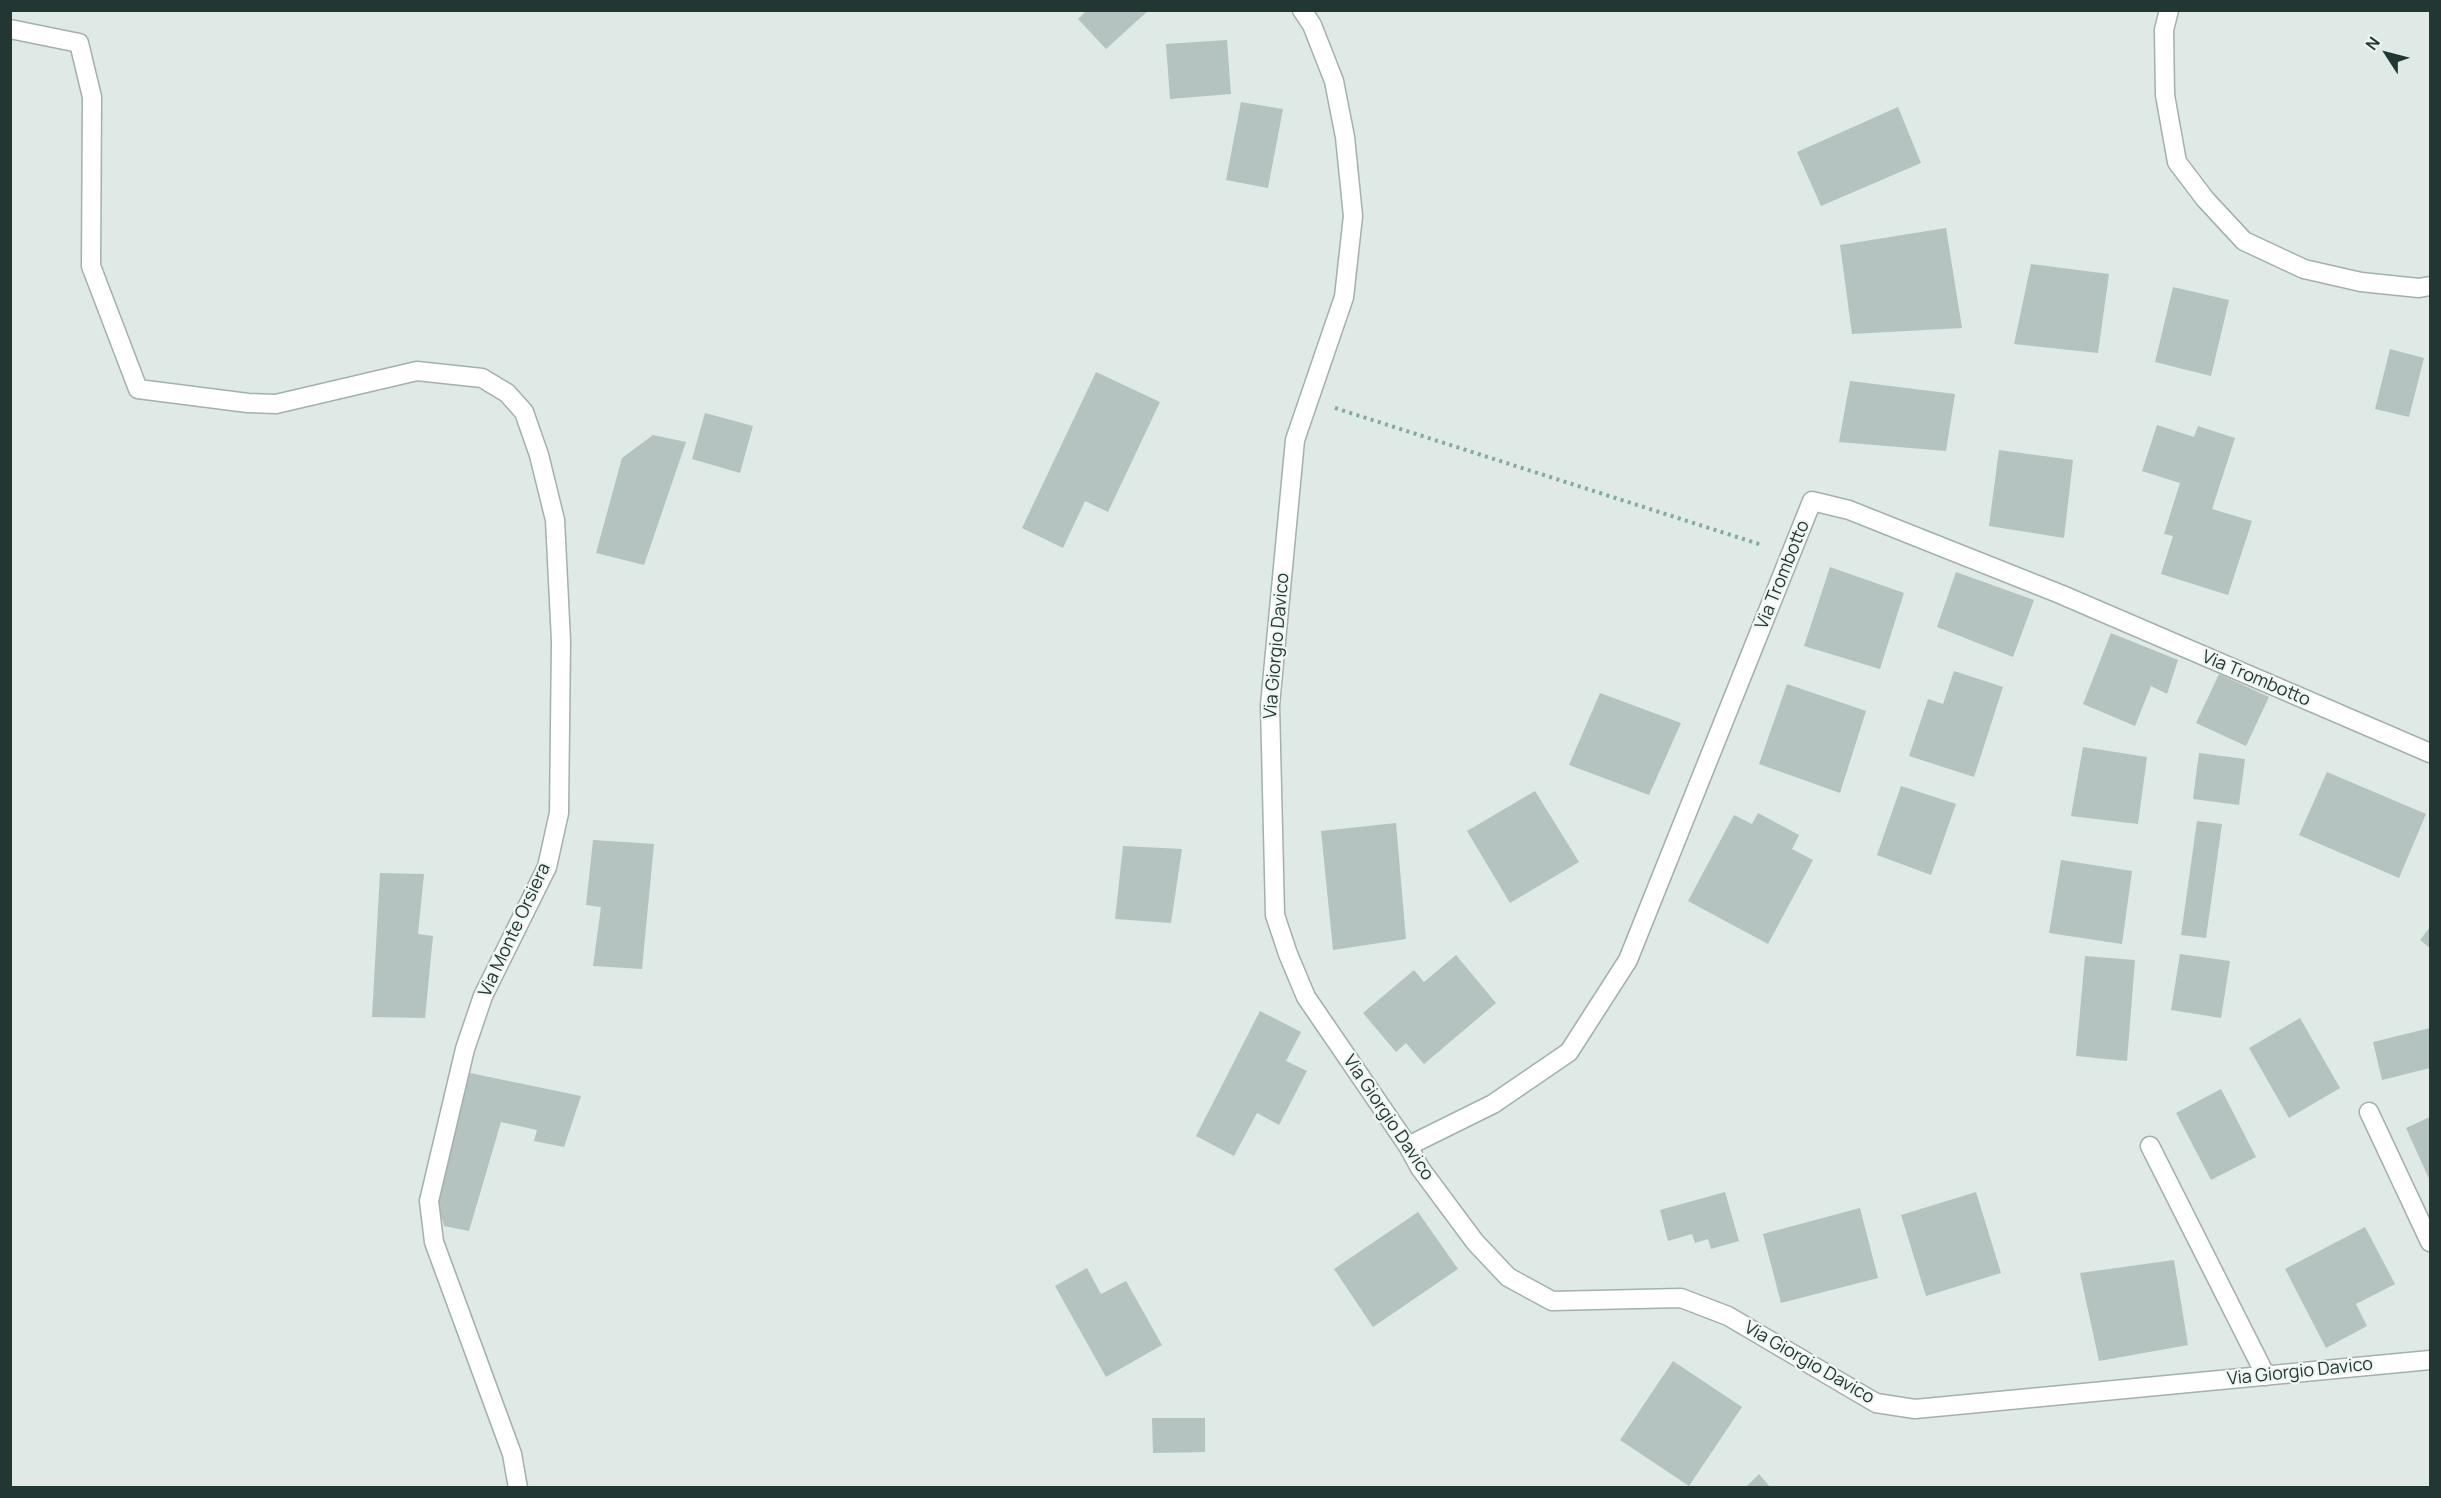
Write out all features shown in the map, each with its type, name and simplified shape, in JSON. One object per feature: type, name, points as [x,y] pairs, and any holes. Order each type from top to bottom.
[{"type":"street","name":"Via Giorgio Davico","points":[[1302,10],[1312,26],[1334,81],[1345,137],[1353,216],[1344,297],[1295,440],[1270,705],[1275,915],[1306,997],[1408,1146],[1420,1168],[1475,1242],[1508,1276],[1552,1301],[1681,1298],[1728,1316],[1876,1403],[1915,1409],[2430,1360]]},
{"type":"street","points":[[2169,10],[2164,30],[2165,94],[2177,162],[2205,199],[2244,241],[2304,270],[2361,282],[2419,288],[2430,286]]},
{"type":"street","name":"Via Monte Orsiera","points":[[10,29],[79,43],[92,97],[91,266],[138,389],[248,403],[276,404],[417,371],[482,378],[507,393],[524,412],[539,455],[555,520],[561,640],[560,813],[547,867],[483,996],[465,1049],[429,1201],[434,1242],[512,1454],[518,1488]]},
{"type":"street","name":"Via Trombotto","points":[[1408,1146],[1493,1104],[1569,1052],[1628,960],[1812,501],[1849,510],[2060,594],[2430,753]]},
{"type":"street","points":[[2369,1112],[2430,1242]]},
{"type":"street","points":[[2150,1146],[2266,1376]]},
{"type":"path","points":[[1309,400],[1791,554]]},
{"type":"building","points":[[1087,10],[1149,10],[1106,49],[1078,19]]},
{"type":"building","points":[[1227,40],[1231,94],[1170,99],[1166,44]]},
{"type":"building","points":[[1241,102],[1283,109],[1268,188],[1226,180]]},
{"type":"building","points":[[1898,107],[1921,163],[1821,206],[1797,152]]},
{"type":"building","points":[[1946,228],[1962,328],[1852,334],[1840,245]]},
{"type":"building","points":[[2031,264],[2109,274],[2098,353],[2014,344]]},
{"type":"building","points":[[2173,287],[2229,300],[2211,376],[2155,362]]},
{"type":"building","points":[[2390,349],[2424,358],[2409,417],[2375,409]]},
{"type":"building","points":[[1096,372],[1160,402],[1108,512],[1085,501],[1063,548],[1022,528]]},
{"type":"building","points":[[1850,381],[1955,394],[1946,451],[1839,442]]},
{"type":"building","points":[[705,413],[753,426],[740,473],[692,459]]},
{"type":"building","points":[[2157,425],[2194,437],[2198,426],[2235,438],[2212,509],[2252,521],[2228,595],[2161,574],[2173,536],[2164,534],[2180,483],[2142,471]]},
{"type":"building","points":[[653,435],[686,442],[644,565],[596,553],[622,458]]},
{"type":"building","points":[[1999,450],[2073,460],[2064,538],[1989,526]]},
{"type":"building","points":[[1830,567],[1904,593],[1880,669],[1804,646]]},
{"type":"building","points":[[1956,572],[2034,600],[2013,657],[1937,627]]},
{"type":"building","points":[[2111,633],[2178,660],[2167,694],[2151,686],[2135,726],[2083,704]]},
{"type":"building","points":[[1954,671],[2003,687],[1974,777],[1909,756],[1928,699],[1943,704]]},
{"type":"building","points":[[2219,674],[2269,697],[2246,746],[2196,723]]},
{"type":"building","points":[[1787,684],[1866,711],[1840,793],[1759,764]]},
{"type":"building","points":[[1600,693],[1681,723],[1649,795],[1569,765]]},
{"type":"building","points":[[2083,747],[2147,757],[2138,824],[2071,816]]},
{"type":"building","points":[[2199,753],[2245,759],[2239,805],[2193,799]]},
{"type":"building","points":[[2327,772],[2426,814],[2399,878],[2299,835]]},
{"type":"building","points":[[1901,786],[1956,804],[1931,875],[1877,855]]},
{"type":"building","points":[[1535,791],[1579,862],[1510,903],[1467,831]]},
{"type":"building","points":[[1758,813],[1799,835],[1792,849],[1813,860],[1768,944],[1688,901],[1734,815],[1752,824]]},
{"type":"building","points":[[2197,821],[2222,824],[2206,938],[2181,935]]},
{"type":"building","points":[[1396,823],[1406,939],[1333,950],[1321,831]]},
{"type":"building","points":[[593,840],[654,844],[642,969],[593,966],[601,907],[586,905]]},
{"type":"building","points":[[1123,846],[1182,849],[1171,923],[1115,919]]},
{"type":"building","points":[[2061,860],[2132,871],[2122,944],[2049,933]]},
{"type":"building","points":[[380,873],[424,874],[418,934],[433,936],[425,1018],[372,1017]]},
{"type":"building","points":[[2430,927],[2430,948],[2420,940]]},
{"type":"building","points":[[2180,954],[2230,961],[2221,1018],[2171,1010]]},
{"type":"building","points":[[1456,955],[1496,1003],[1424,1064],[1406,1043],[1396,1052],[1363,1013],[1414,970],[1424,982]]},
{"type":"building","points":[[2085,956],[2135,960],[2127,1061],[2076,1056]]},
{"type":"building","points":[[1260,1011],[1301,1032],[1286,1061],[1307,1071],[1279,1125],[1257,1113],[1234,1156],[1196,1136]]},
{"type":"building","points":[[2300,1018],[2340,1088],[2289,1118],[2249,1048]]},
{"type":"building","points":[[2430,1028],[2430,1068],[2382,1080],[2373,1042]]},
{"type":"building","points":[[470,1073],[581,1096],[564,1147],[534,1141],[537,1130],[501,1122],[469,1231],[444,1226],[437,1201]]},
{"type":"building","points":[[2221,1089],[2256,1157],[2211,1180],[2176,1113]]},
{"type":"building","points":[[2430,1117],[2430,1181],[2406,1128]]},
{"type":"building","points":[[1725,1192],[1739,1241],[1711,1249],[1708,1239],[1695,1243],[1692,1234],[1668,1241],[1660,1210]]},
{"type":"building","points":[[1976,1192],[2001,1273],[1926,1296],[1901,1215]]},
{"type":"building","points":[[1860,1208],[1878,1278],[1781,1303],[1763,1234]]},
{"type":"building","points":[[1418,1212],[1458,1269],[1373,1327],[1334,1269]]},
{"type":"building","points":[[2365,1227],[2395,1284],[2356,1304],[2367,1326],[2326,1348],[2285,1269]]},
{"type":"building","points":[[2174,1260],[2188,1345],[2099,1361],[2080,1273]]},
{"type":"building","points":[[1087,1268],[1101,1294],[1126,1281],[1162,1345],[1106,1377],[1055,1286]]},
{"type":"building","points":[[1673,1361],[1742,1407],[1689,1486],[1620,1440]]},
{"type":"building","points":[[1152,1418],[1205,1418],[1205,1452],[1153,1453]]},
{"type":"building","points":[[1759,1474],[1771,1488],[1745,1488]]}]
